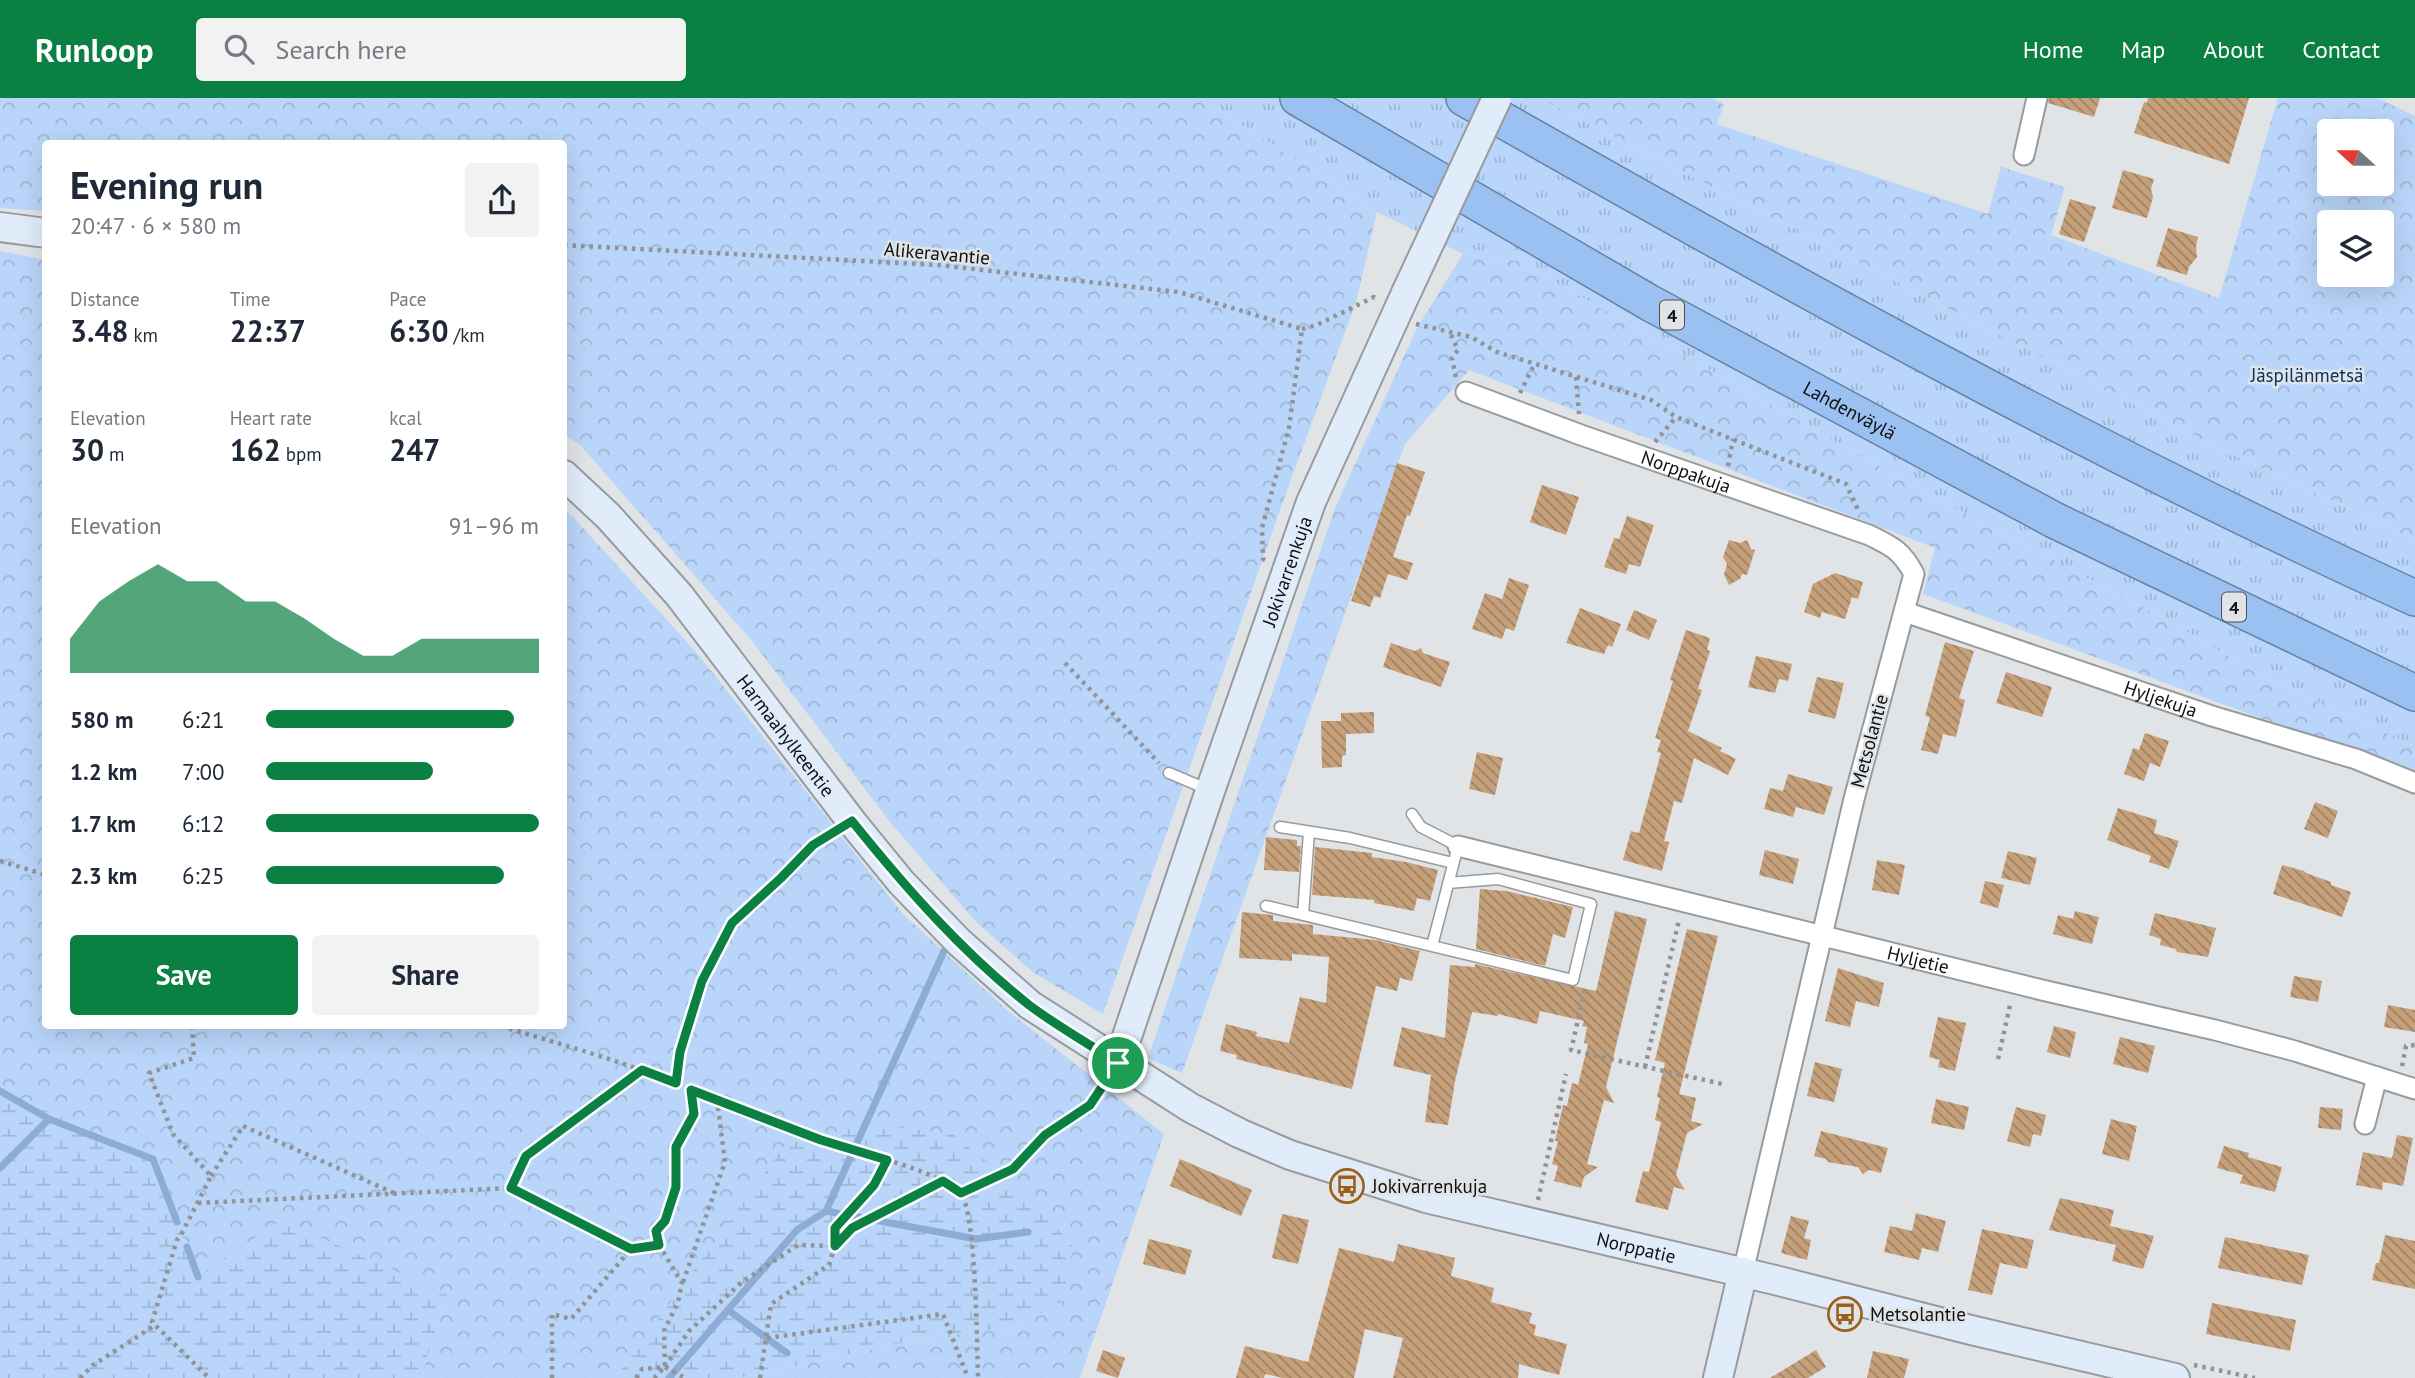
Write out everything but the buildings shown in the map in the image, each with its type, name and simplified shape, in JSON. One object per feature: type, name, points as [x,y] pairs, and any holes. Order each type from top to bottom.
[{"type":"highway","name":"Lahdenväylä","points":[[1297,98],[1650,303],[2042,513],[2415,693]]},
{"type":"highway","points":[[1464,98],[1691,228],[2090,441],[2415,598]]},
{"type":"street","name":"Jokivarrenkuja","points":[[1118,1063],[1311,502],[1394,298],[1497,98]]},
{"type":"street","points":[[2024,155],[2037,98]]},
{"type":"street","points":[[0,227],[42,232]]},
{"type":"street","name":"Norppakuja","points":[[1466,392],[1869,535],[1905,557]]},
{"type":"street","name":"Harmaahylkeentie","points":[[567,478],[608,516],[679,595],[901,882],[959,942],[1030,1005],[1118,1063]]},
{"type":"street","name":"Metsolantie","points":[[1717,1378],[1859,777],[1914,574],[1905,557]]},
{"type":"street","name":"Hyljekuja","points":[[1905,612],[2212,716],[2356,759],[2415,783]]},
{"type":"street","name":"Hyljetie","points":[[1456,855],[1683,902],[2215,1030],[2295,1051],[2415,1089]]},
{"type":"street","name":"Norppatie","points":[[1118,1063],[1191,1108],[1239,1133],[1349,1176],[1532,1224],[1743,1272],[2175,1378]]},
{"type":"street","points":[[2365,1124],[2377,1077]]},
{"type":"lane","points":[[1170,774],[1210,791]]},
{"type":"lane","points":[[1412,814],[1421,827],[1456,855]]},
{"type":"lane","points":[[1280,827],[1456,855]]},
{"type":"lane","points":[[1303,915],[1309,832]]},
{"type":"lane","points":[[1432,946],[1456,855]]},
{"type":"lane","points":[[1266,906],[1573,980],[1591,904],[1498,880],[1448,883]]},
{"type":"path","name":"Alikeravantie","points":[[567,245],[938,265],[1166,290],[1302,329]]},
{"type":"path","points":[[1288,571],[1262,559],[1262,528],[1289,428],[1302,329],[1317,325],[1374,297],[1394,298]]},
{"type":"path","points":[[1412,323],[1471,337],[1497,352],[1651,400],[1676,417],[1846,484],[1869,535]]},
{"type":"path","points":[[1451,334],[1458,350],[1452,358],[1454,376],[1462,383],[1466,392]]},
{"type":"path","points":[[1512,410],[1535,363]]},
{"type":"path","points":[[1576,376],[1581,435]]},
{"type":"path","points":[[1643,456],[1676,417]]},
{"type":"path","points":[[1725,485],[1732,439]]},
{"type":"path","points":[[1065,663],[1170,774]]},
{"type":"path","points":[[676,1083],[680,1052],[702,981],[732,923],[813,845],[852,821]]},
{"type":"path","points":[[0,861],[42,874]]},
{"type":"path","points":[[1646,1067],[1683,902]]},
{"type":"path","points":[[1998,1059],[2015,983]]},
{"type":"path","points":[[192,1029],[194,1058],[149,1073],[173,1134],[211,1176]]},
{"type":"path","points":[[511,1029],[642,1070],[821,1140],[943,1181],[961,1193],[968,1209],[971,1238],[978,1378]]},
{"type":"path","points":[[2406,1046],[2415,1045]]},
{"type":"path","points":[[1571,1050],[1722,1084]]},
{"type":"path","points":[[961,1193],[1013,1169],[1045,1135],[1090,1105],[1118,1063]]},
{"type":"path","points":[[511,1188],[526,1156],[642,1070]]},
{"type":"path","points":[[1532,1224],[1566,1074]]},
{"type":"path","points":[[682,1283],[659,1245],[656,1231],[665,1221],[676,1187],[676,1147],[694,1114],[691,1090]]},
{"type":"path","points":[[665,1367],[664,1331],[678,1302],[682,1283],[725,1162],[717,1099]]},
{"type":"path","points":[[80,1378],[93,1364],[153,1324],[179,1238],[211,1176],[243,1126],[395,1194]]},
{"type":"path","points":[[760,1378],[771,1304],[829,1265],[835,1246],[835,1228],[874,1185],[887,1160]]},
{"type":"path","points":[[654,1378],[665,1367],[689,1331],[742,1282],[797,1245],[835,1246],[852,1228],[943,1181]]},
{"type":"path","points":[[198,1203],[511,1188],[631,1249],[659,1245]]},
{"type":"path","points":[[552,1378],[552,1314],[571,1319],[631,1249]]},
{"type":"path","points":[[767,1338],[943,1314],[968,1378]]},
{"type":"path","points":[[153,1324],[209,1378]]},
{"type":"path","points":[[636,1378],[642,1369],[665,1367],[683,1376]]},
{"type":"green space","points":[[0,98],[1200,98],[1377,212],[1356,302],[1103,1014],[1034,973],[975,921],[890,822],[752,641],[581,446],[567,436],[567,140],[42,140],[42,211],[0,208]]},
{"type":"green space","points":[[1200,98],[1539,98],[2221,449],[2415,540],[2415,746],[2268,680],[2176,625],[1923,491],[1518,261],[1463,254],[1377,212]]},
{"type":"green space","name":"Jäspilänmetsä","points":[[1539,98],[1712,98],[1724,105],[1717,124],[1988,214],[2001,167],[2065,187],[2051,235],[2219,298],[2278,98],[2377,98],[2415,116],[2415,540],[2221,449]]},
{"type":"green space","points":[[0,251],[42,259],[42,1029],[567,1029],[567,512],[697,653],[902,913],[1008,1011],[1164,1134],[1080,1378],[739,1378],[929,1337],[1014,1328],[1063,1300],[616,1378],[421,1378],[447,1294],[198,1277],[153,1159],[0,1090]]},
{"type":"green space","points":[[1463,254],[1518,261],[1923,491],[2176,625],[2268,680],[2415,746],[2415,775],[1923,594],[1935,548],[1469,370],[1405,444],[1182,1073],[1148,1058],[1335,508],[1416,330]]},
{"type":"green space","points":[[0,1090],[153,1159],[198,1276],[281,1220],[447,1294],[421,1378],[0,1378]]},
{"type":"green space","points":[[870,1124],[953,1134],[1023,1191],[1073,1246],[1063,1301],[1014,1328],[929,1337],[739,1378],[615,1378],[785,1145]]},
{"type":"waterway","points":[[669,1378],[797,1230],[826,1211],[944,951]]},
{"type":"waterway","points":[[0,1091],[49,1119],[153,1159],[177,1222]]},
{"type":"waterway","points":[[0,1168],[49,1119]]},
{"type":"waterway","points":[[826,1211],[976,1239],[1028,1232]]},
{"type":"waterway","points":[[187,1247],[198,1277]]},
{"type":"waterway","points":[[728,1310],[787,1353]]},
{"type":"place","name":"Jokivarrenkuja","points":[[1347,1186]]},
{"type":"place","name":"Metsolantie","points":[[1845,1314]]},
{"type":"route","points":[[852,821],[901,882],[959,942],[1030,1005],[1118,1063],[1090,1105],[1045,1135],[1013,1169],[961,1193],[943,1181],[852,1228],[835,1246],[835,1228],[874,1185],[887,1160],[821,1140],[691,1090],[694,1114],[676,1147],[676,1187],[665,1221],[656,1231],[659,1245],[631,1249],[511,1188],[526,1156],[642,1070],[676,1083],[680,1052],[702,981],[732,923],[813,845],[852,821]]}]
